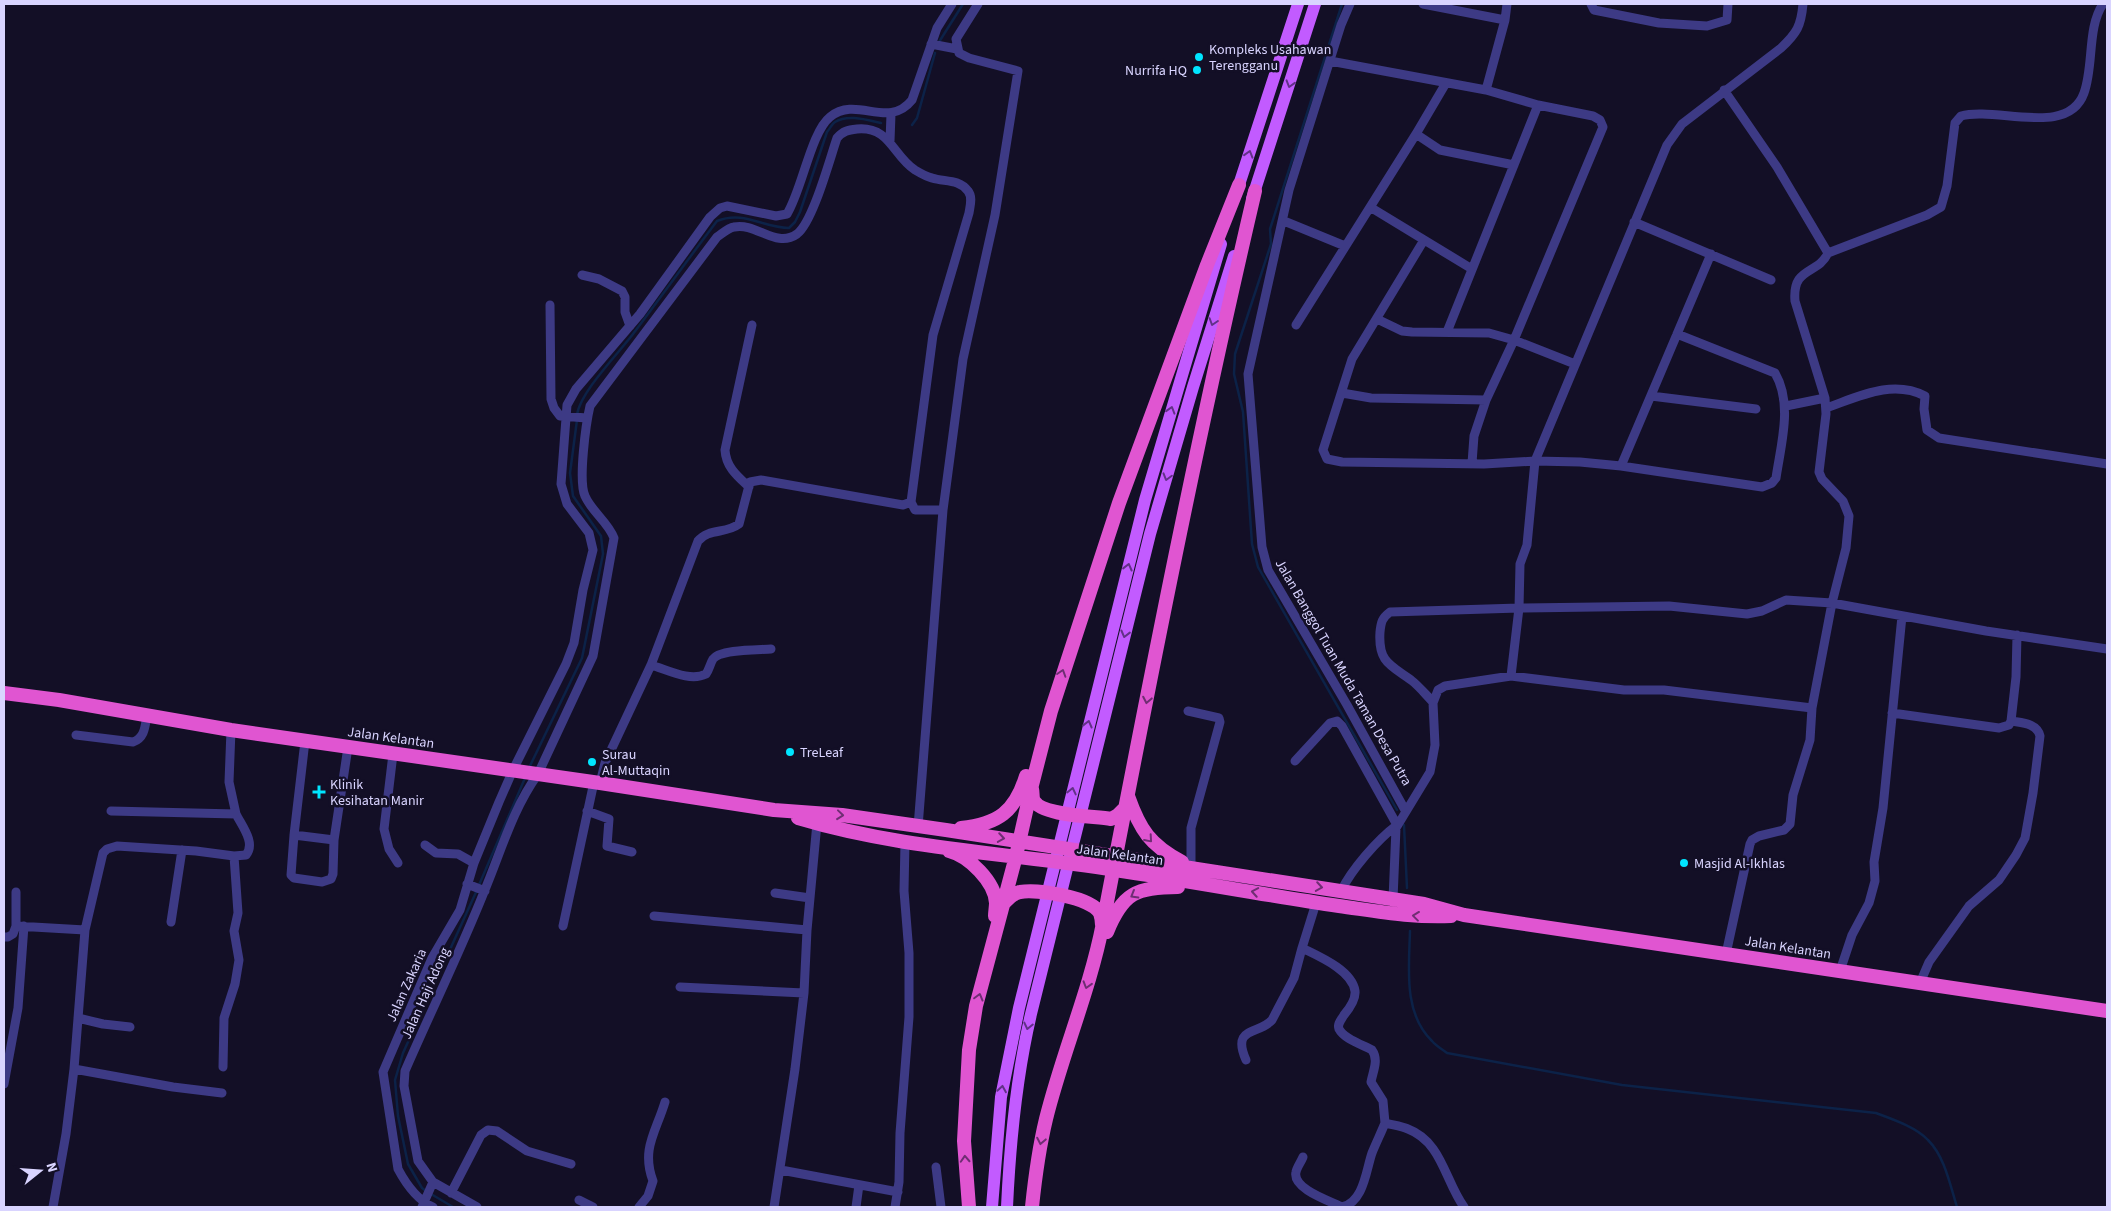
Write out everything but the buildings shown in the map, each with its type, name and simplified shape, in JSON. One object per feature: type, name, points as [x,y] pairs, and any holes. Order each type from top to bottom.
[{"type":"highway","points":[[969,1207],[964,1141],[966,1082],[976,1006],[1020,841],[1051,711],[1122,494],[1203,274],[1239,185]]},
{"type":"highway","points":[[1032,1207],[1038,1159],[1046,1119],[1094,959],[1102,926],[1209,392],[1255,191]]},
{"type":"highway","name":"Jalan Kelantan","points":[[4,693],[231,730],[774,810],[842,815],[1020,841],[1216,886],[1316,902],[1422,917],[1464,916]]},
{"type":"highway","points":[[946,830],[977,826],[997,820],[1016,800],[1022,790],[1037,740],[1051,711]]},
{"type":"highway","points":[[1032,785],[1033,800],[1039,806],[1051,811],[1110,818],[1118,815],[1127,801]]},
{"type":"highway","points":[[1127,801],[1140,825],[1154,844],[1191,867]]},
{"type":"highway","name":"Jalan Kelantan","points":[[774,810],[817,823],[912,843],[1016,856],[1191,867],[1424,904],[1464,916],[2107,1011]]},
{"type":"highway","points":[[912,843],[953,852],[975,866],[988,883],[996,902],[989,959]]},
{"type":"highway","points":[[1094,959],[1122,903],[1138,892],[1158,887],[1216,886]]},
{"type":"highway","points":[[1004,902],[1012,895],[1020,892],[1039,892],[1080,900],[1090,903],[1100,913],[1102,926]]},
{"type":"main road","points":[[992,1207],[998,1122],[1008,1058],[1076,772],[1145,500],[1239,185],[1298,4]]},
{"type":"main road","points":[[1007,1207],[1010,1150],[1022,1056],[1150,534],[1193,387],[1315,4]]},
{"type":"street","points":[[525,772],[572,652],[583,590],[592,558],[592,542],[589,533],[567,504],[561,484],[567,405],[576,390],[630,326],[710,217],[720,208],[727,206],[776,216],[786,214],[793,204],[816,139],[829,117],[840,111],[851,109],[891,114],[900,112],[912,100],[937,28],[952,4]]},
{"type":"street","points":[[918,827],[941,511],[964,359],[995,215],[1018,71],[968,58],[961,55],[957,49],[956,39],[978,4]]},
{"type":"street","name":"Jalan Banggol Tuan Muda Taman Desa Putra","points":[[1350,4],[1330,61],[1290,190],[1248,374],[1264,559],[1268,570],[1406,810]]},
{"type":"street","points":[[1423,4],[1505,20]]},
{"type":"street","points":[[1486,90],[1505,20],[1507,4]]},
{"type":"street","points":[[1591,4],[1594,10],[1650,21],[1707,26],[1727,20],[1728,4]]},
{"type":"street","points":[[1511,676],[1519,608],[1520,564],[1527,545],[1535,461],[1667,145],[1682,124],[1781,48],[1793,36],[1801,24],[1803,4]]},
{"type":"street","points":[[1726,954],[1750,844],[1752,840],[1759,836],[1784,830],[1790,824],[1793,795],[1810,740],[1812,708],[1832,603],[1846,548],[1849,516],[1843,501],[1822,479],[1819,472],[1825,403],[1794,301],[1794,287],[1800,278],[1826,258],[1828,253],[1927,215],[1941,206],[1947,186],[1955,124],[1961,116],[1972,114],[2045,118],[2062,115],[2079,105],[2087,85],[2095,23],[2103,4]]},
{"type":"street","points":[[931,44],[957,49]]},
{"type":"street","points":[[1330,61],[1486,90],[1538,105],[1593,116],[1600,120],[1603,127],[1514,340],[1486,400],[1474,436],[1472,462]]},
{"type":"street","points":[[1296,325],[1446,83]]},
{"type":"street","points":[[1724,90],[1777,167],[1828,253]]},
{"type":"street","points":[[1447,332],[1538,105]]},
{"type":"street","points":[[890,141],[891,114]]},
{"type":"street","points":[[525,772],[593,656],[614,549],[614,538],[611,530],[585,496],[582,481],[585,418],[590,406],[718,236],[735,226],[748,228],[777,239],[784,239],[797,234],[813,209],[837,138],[842,132],[861,129],[880,133],[890,141],[913,169],[931,178],[957,182],[967,189],[971,195],[969,213],[933,335],[911,502],[915,510],[941,511]]},
{"type":"street","points":[[1416,134],[1440,150],[1514,165]]},
{"type":"street","points":[[1370,207],[1472,269]]},
{"type":"street","points":[[1284,221],[1345,246]]},
{"type":"street","points":[[1634,222],[1771,280]]},
{"type":"street","points":[[1424,240],[1352,359],[1323,450],[1328,459],[1342,462],[1472,462],[1484,464],[1535,461],[1621,466],[1762,487],[1772,483],[1776,478],[1786,406],[1781,384],[1775,373],[1677,334]]},
{"type":"street","points":[[1621,466],[1710,254]]},
{"type":"street","points":[[582,276],[599,279],[622,291],[625,297],[625,312],[630,326]]},
{"type":"street","points":[[550,305],[552,399],[554,408],[560,416],[585,418]]},
{"type":"street","points":[[1376,319],[1402,331],[1489,333],[1514,340],[1575,364]]},
{"type":"street","points":[[749,487],[727,463],[725,450],[752,325]]},
{"type":"street","points":[[1786,406],[1825,403],[1880,390],[1912,390],[1925,396],[1924,409],[1927,430],[1939,438],[2107,464]]},
{"type":"street","points":[[1342,393],[1371,398],[1486,400]]},
{"type":"street","points":[[1651,396],[1756,410]]},
{"type":"street","points":[[563,926],[587,811],[605,763],[651,664],[698,542],[704,535],[731,529],[739,524],[749,487],[753,480],[903,505],[911,502]]},
{"type":"street","points":[[1433,702],[1413,681],[1395,671],[1384,656],[1380,644],[1383,617],[1396,611],[1669,606],[1747,614],[1762,611],[1786,600],[1832,603],[2107,649]]},
{"type":"street","points":[[1840,971],[1852,935],[1869,904],[1875,881],[1874,862],[1883,808],[1902,616]]},
{"type":"street","points":[[1892,713],[2000,728],[2008,725],[2011,721],[2016,677],[2016,635]]},
{"type":"street","points":[[651,664],[691,677],[700,677],[706,674],[713,659],[719,655],[727,652],[771,649]]},
{"type":"street","points":[[1341,891],[1348,878],[1388,831],[1397,824],[1425,784],[1430,772],[1435,745],[1433,702],[1438,690],[1445,686],[1511,676],[1624,690],[1664,690],[1812,708]]},
{"type":"street","points":[[1188,711],[1219,718],[1220,722],[1191,828],[1191,867]]},
{"type":"street","points":[[76,735],[133,742],[139,740],[143,735],[147,715]]},
{"type":"street","points":[[1295,761],[1330,723],[1336,721],[1342,726],[1397,824],[1393,899]]},
{"type":"street","points":[[1920,983],[1929,962],[1969,906],[1999,880],[2025,838],[2034,793],[2040,733],[2033,726],[2011,721]]},
{"type":"street","points":[[52,1207],[66,1134],[74,1069],[85,930],[104,853],[107,849],[117,846],[182,850],[234,856],[246,855],[250,846],[233,807],[229,782],[231,730]]},
{"type":"street","points":[[305,740],[294,835],[291,875],[294,878],[322,882],[331,879],[333,874],[334,840],[348,747]]},
{"type":"street","points":[[393,754],[384,829],[389,849],[398,862]]},
{"type":"street","name":"Jalan Zakaria","points":[[433,1207],[423,1203],[404,1181],[398,1169],[383,1072],[432,958],[460,910],[470,885],[474,863],[525,772]]},
{"type":"street","name":"Jalan Haji Adong","points":[[477,1207],[432,1184],[418,1161],[404,1086],[405,1071],[525,791],[525,772]]},
{"type":"street","points":[[587,811],[609,819],[607,846],[632,852]]},
{"type":"street","points":[[111,812],[236,814]]},
{"type":"street","points":[[774,1207],[781,1170],[804,993],[807,930],[817,823]]},
{"type":"street","points":[[294,835],[334,840]]},
{"type":"street","points":[[895,1207],[898,1192],[900,1133],[909,1017],[909,953],[904,891],[912,843]]},
{"type":"street","points":[[425,845],[436,853],[458,854],[474,863]]},
{"type":"street","points":[[171,922],[182,850]]},
{"type":"street","points":[[223,1067],[224,1018],[236,984],[239,960],[234,931],[238,913],[234,856]]},
{"type":"street","points":[[470,885],[483,891]]},
{"type":"street","points":[[4,1084],[18,1008],[20,926],[16,892]]},
{"type":"street","points":[[775,893],[810,898]]},
{"type":"street","points":[[1246,1060],[1241,1048],[1244,1037],[1251,1030],[1268,1025],[1272,1020],[1294,978],[1316,902]]},
{"type":"street","points":[[654,916],[807,930]]},
{"type":"street","points":[[20,926],[85,930]]},
{"type":"street","points":[[4,937],[14,934],[20,926]]},
{"type":"street","points":[[1302,948],[1333,964],[1349,978],[1355,991],[1353,1002],[1339,1024],[1339,1028],[1344,1035],[1372,1050],[1375,1054],[1376,1059],[1371,1082],[1383,1101],[1385,1123],[1372,1153],[1361,1190],[1348,1206],[1342,1207],[1301,1187],[1296,1180],[1296,1172],[1303,1157]]},
{"type":"street","points":[[680,987],[804,993]]},
{"type":"street","points":[[78,1018],[103,1024],[130,1026]]},
{"type":"street","points":[[74,1069],[222,1093]]},
{"type":"street","points":[[639,1207],[648,1196],[653,1181],[648,1172],[649,1141],[658,1126],[664,1102]]},
{"type":"street","points":[[1385,1123],[1409,1129],[1429,1142],[1441,1160],[1464,1207]]},
{"type":"street","points":[[451,1193],[481,1135],[488,1130],[497,1131],[528,1151],[571,1164]]},
{"type":"street","points":[[936,1167],[941,1207]]},
{"type":"street","points":[[781,1170],[898,1192]]},
{"type":"street","points":[[423,1203],[432,1184]]},
{"type":"street","points":[[856,1207],[859,1185]]},
{"type":"street","points":[[579,1200],[593,1207]]},
{"type":"waterway","points":[[939,42],[963,4]]},
{"type":"waterway","points":[[1342,4],[1270,229],[1271,244],[1235,354],[1234,374],[1243,412],[1252,544],[1258,567],[1397,810]]},
{"type":"waterway","points":[[912,125],[917,118],[935,53]]},
{"type":"waterway","points":[[577,415],[585,395],[600,373],[633,334],[717,221],[736,217],[789,228],[795,222],[800,212],[827,132],[833,124],[846,118],[864,119],[881,123]]},
{"type":"waterway","points":[[529,768],[582,658],[603,554],[601,536],[573,496],[570,473],[577,420]]},
{"type":"waterway","points":[[479,885],[525,778]]},
{"type":"waterway","points":[[1404,825],[1407,888]]},
{"type":"waterway","points":[[426,1191],[422,1188],[408,1164],[398,1116],[395,1080],[403,1053],[477,890]]},
{"type":"waterway","points":[[1410,931],[1409,975],[1412,1004],[1423,1030],[1434,1043],[1447,1053],[1622,1085],[1876,1113],[1910,1127],[1928,1140],[1943,1163],[1957,1207]]},
{"type":"waterway","points":[[431,1194],[453,1207]]},
{"type":"place","name":"Kompleks Usahawan Terengganu","points":[[1199,57]]},
{"type":"place","name":"Nurrifa HQ","points":[[1197,70]]},
{"type":"place","name":"TreLeaf","points":[[790,752]]},
{"type":"place","name":"Surau Al-Muttaqin","points":[[592,762]]},
{"type":"place","name":"Klinik Kesihatan Manir","points":[[319,792]]},
{"type":"place","name":"Masjid Al-Ikhlas","points":[[1684,863]]}]
